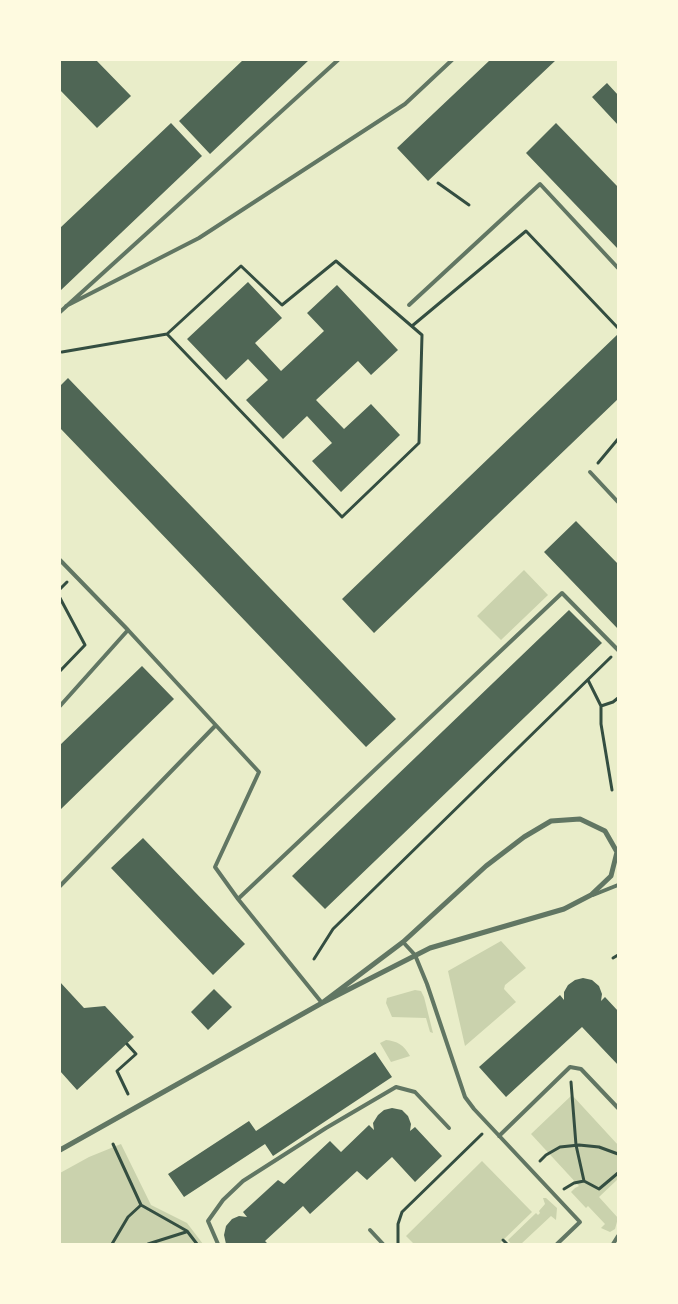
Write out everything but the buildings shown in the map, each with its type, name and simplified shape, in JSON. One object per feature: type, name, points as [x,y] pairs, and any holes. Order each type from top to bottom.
[{"type":"street","points":[[60,1150],[322,1003],[415,955],[430,948],[564,909],[591,896],[611,876],[617,852],[605,830],[580,819],[551,821],[524,837],[486,866],[404,942],[322,1003]]},
{"type":"lane","points":[[60,312],[338,60]]},
{"type":"lane","points":[[66,306],[200,238],[405,104],[452,60]]},
{"type":"lane","points":[[409,305],[540,184],[618,268]]},
{"type":"lane","points":[[590,472],[618,502]]},
{"type":"lane","points":[[60,560],[128,630],[259,772],[215,867],[238,899],[322,1003]]},
{"type":"lane","points":[[238,899],[562,593],[618,650]]},
{"type":"lane","points":[[60,706],[128,630]]},
{"type":"lane","points":[[60,886],[215,726]]},
{"type":"lane","points":[[591,896],[618,885]]},
{"type":"lane","points":[[404,942],[415,955],[427,984],[465,1097],[474,1109],[580,1222],[557,1244]]},
{"type":"lane","points":[[499,1136],[570,1067],[581,1068],[618,1108]]},
{"type":"lane","points":[[218,1244],[208,1221],[222,1200],[243,1181],[326,1128],[396,1087],[415,1092],[449,1128]]},
{"type":"lane","points":[[370,1230],[383,1244]]},
{"type":"lane","points":[[613,1244],[618,1236]]},
{"type":"path","points":[[438,183],[469,205]]},
{"type":"path","points":[[412,326],[526,231],[618,328]]},
{"type":"path","points":[[62,352],[167,334],[241,266],[282,305],[336,261],[422,335],[419,443],[342,517],[167,334]]},
{"type":"path","points":[[602,470],[597,464],[618,439]]},
{"type":"path","points":[[60,598],[85,645],[60,671]]},
{"type":"path","points":[[314,960],[333,929],[618,650]]},
{"type":"path","points":[[588,680],[601,706],[601,724],[612,790]]},
{"type":"path","points":[[601,706],[618,698]]},
{"type":"path","points":[[613,958],[618,955]]},
{"type":"path","points":[[127,1044],[136,1054],[118,1071],[128,1094]]},
{"type":"path","points":[[570,1067],[576,1145],[584,1181]]},
{"type":"path","points":[[398,1244],[398,1224],[402,1212],[484,1130]]},
{"type":"path","points":[[113,1144],[141,1205],[187,1231],[197,1244]]},
{"type":"path","points":[[539,1161],[560,1146],[600,1147],[618,1154]]},
{"type":"path","points":[[564,1189],[574,1183],[584,1181],[599,1189],[618,1173]]},
{"type":"path","points":[[112,1244],[128,1217],[141,1205]]},
{"type":"path","points":[[148,1244],[187,1231]]},
{"type":"path","points":[[504,1240],[507,1244]]},
{"type":"green space","points":[[524,570],[548,595],[501,640],[477,616]]},
{"type":"green space","points":[[501,941],[526,968],[505,985],[504,989],[516,1002],[465,1046],[448,971]]},
{"type":"green space","points":[[415,990],[421,991],[424,997],[433,1033],[430,1032],[426,1018],[392,1017],[386,1003],[387,998]]},
{"type":"green space","points":[[386,1040],[400,1044],[410,1056],[391,1062],[380,1043]]},
{"type":"green space","points":[[572,1095],[618,1145],[618,1179],[599,1197],[618,1218],[615,1229],[610,1232],[601,1228],[605,1224],[571,1192],[579,1186],[531,1134]]},
{"type":"green space","points":[[121,1144],[151,1205],[187,1223],[203,1244],[60,1244],[60,1173],[89,1157]]},
{"type":"green space","points":[[482,1161],[532,1212],[499,1244],[414,1244],[406,1236]]},
{"type":"green space","points":[[543,1198],[546,1198],[557,1208],[556,1220],[551,1216],[521,1244],[511,1244],[508,1240],[536,1213],[538,1215],[540,1213],[539,1211],[545,1204]]}]
